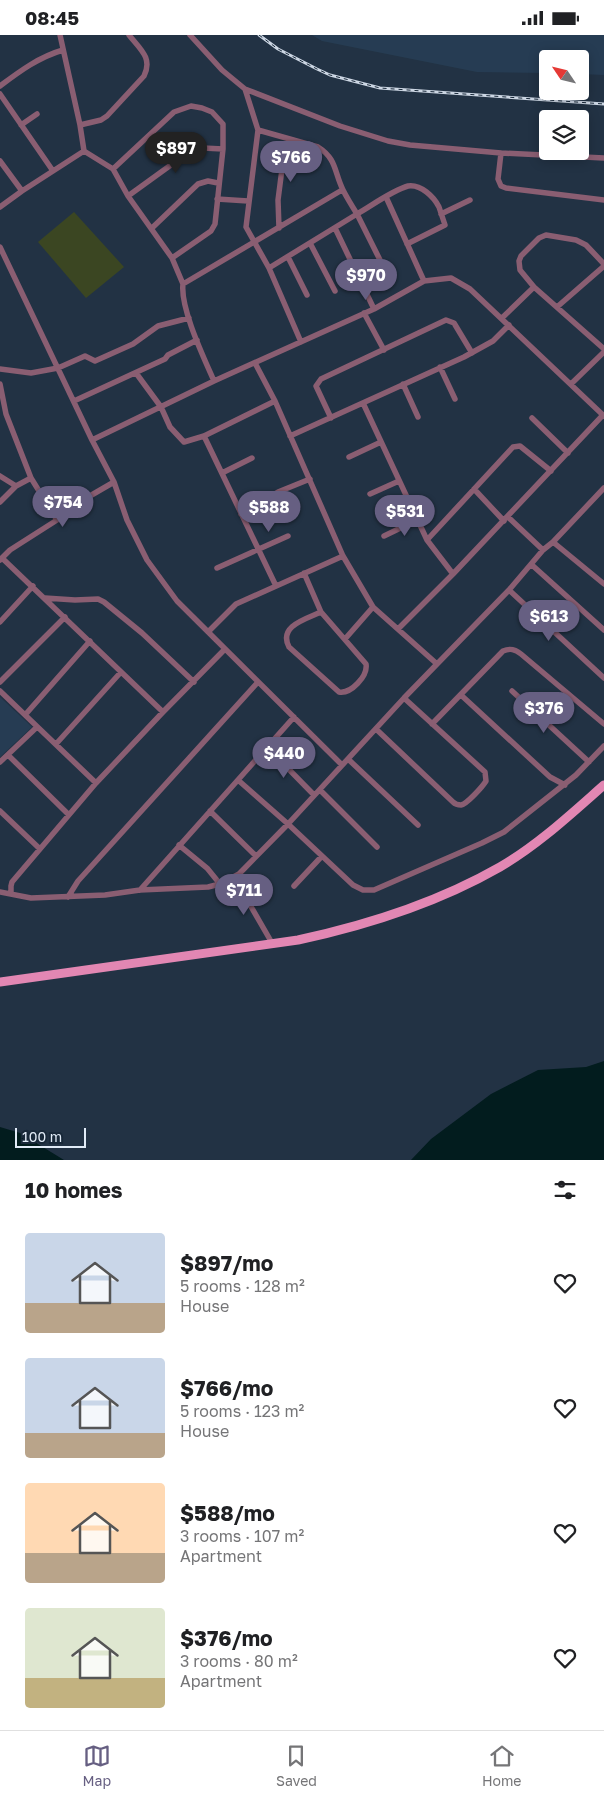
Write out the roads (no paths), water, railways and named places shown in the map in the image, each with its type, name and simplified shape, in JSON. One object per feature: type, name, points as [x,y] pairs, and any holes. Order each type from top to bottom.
[{"type":"main road","points":[[0,981],[298,940],[346,930],[412,909],[458,889],[502,866],[556,827],[604,785]]},
{"type":"street","points":[[60,35],[84,151],[113,169],[128,196],[172,258],[183,284],[183,299],[189,318],[214,381]]},
{"type":"street","points":[[80,125],[101,120],[107,116],[144,77],[148,69],[147,59],[129,35]]},
{"type":"street","points":[[190,35],[222,70],[245,89],[340,126],[388,141],[410,145],[500,153],[604,158]]},
{"type":"street","points":[[0,86],[37,60],[63,51]]},
{"type":"street","points":[[245,89],[258,130],[246,227],[269,268],[301,342]]},
{"type":"street","points":[[0,93],[53,171]]},
{"type":"street","points":[[113,169],[174,112],[185,107],[191,106],[208,110],[221,120],[224,127],[223,149],[214,227],[172,258]]},
{"type":"street","points":[[22,125],[37,114]]},
{"type":"street","points":[[258,130],[318,147],[330,157],[342,190],[357,214],[381,262]]},
{"type":"street","points":[[279,228],[278,200],[286,138]]},
{"type":"street","points":[[128,196],[193,149],[203,147],[223,149]]},
{"type":"street","points":[[0,207],[84,151]]},
{"type":"street","points":[[500,153],[498,179],[501,185],[506,188],[604,200]]},
{"type":"street","points":[[0,161],[22,191]]},
{"type":"street","points":[[152,228],[198,184],[208,181],[218,183]]},
{"type":"street","points":[[269,268],[386,197],[409,186],[424,190],[432,197],[438,206],[445,225],[407,244]]},
{"type":"street","points":[[183,284],[342,190]]},
{"type":"street","points":[[386,197],[424,281]]},
{"type":"street","points":[[217,199],[248,201]]},
{"type":"street","points":[[441,214],[470,200]]},
{"type":"street","points":[[335,227],[374,309]]},
{"type":"street","points":[[557,307],[604,265],[586,245],[576,240],[546,235],[539,237],[521,256],[519,261],[520,270],[534,287],[604,351],[571,385]]},
{"type":"street","points":[[310,243],[335,291]]},
{"type":"street","points":[[0,247],[114,482],[127,519],[147,561],[177,601],[342,765]]},
{"type":"street","points":[[288,257],[307,295]]},
{"type":"street","points":[[92,440],[214,381],[374,309],[424,281],[451,277],[470,289],[502,318],[603,416],[506,519],[398,629]]},
{"type":"street","points":[[502,318],[534,287]]},
{"type":"street","points":[[364,313],[384,351]]},
{"type":"street","points":[[0,369],[31,373],[58,368],[85,356],[95,361],[133,343],[158,326],[189,318]]},
{"type":"street","points":[[331,417],[316,386],[319,381],[446,320],[454,323],[472,353]]},
{"type":"street","points":[[290,436],[472,353],[493,341],[509,325]]},
{"type":"street","points":[[74,401],[165,359],[168,355],[197,340]]},
{"type":"street","points":[[255,363],[275,401],[343,555],[373,607],[436,664]]},
{"type":"street","points":[[440,367],[455,399]]},
{"type":"street","points":[[136,373],[161,407],[170,427],[184,442],[204,436],[275,401]]},
{"type":"street","points":[[0,384],[2,403],[32,478],[57,520]]},
{"type":"street","points":[[403,385],[418,417]]},
{"type":"street","points":[[363,403],[427,540],[453,574]]},
{"type":"street","points":[[0,418],[6,414]]},
{"type":"street","points":[[532,418],[568,453]]},
{"type":"street","points":[[204,436],[276,586]]},
{"type":"street","points":[[349,457],[380,442]]},
{"type":"street","points":[[427,540],[513,447],[520,446],[551,471]]},
{"type":"street","points":[[222,473],[252,458]]},
{"type":"street","points":[[0,476],[16,486]]},
{"type":"street","points":[[0,502],[16,486],[32,478]]},
{"type":"street","points":[[241,513],[278,492],[310,479]]},
{"type":"street","points":[[370,494],[399,481]]},
{"type":"street","points":[[114,482],[83,500],[1,559],[33,586],[163,712]]},
{"type":"street","points":[[0,892],[31,898],[105,895],[140,890],[208,887],[220,884],[234,877],[288,824],[436,664],[532,565],[543,550],[553,542],[604,488]]},
{"type":"street","points":[[474,489],[543,550]]},
{"type":"street","points":[[384,536],[417,520]]},
{"type":"street","points":[[217,568],[288,536]]},
{"type":"street","points":[[553,542],[604,584]]},
{"type":"street","points":[[208,631],[236,604],[343,555]]},
{"type":"street","points":[[532,565],[604,630]]},
{"type":"street","points":[[304,573],[321,612],[366,664],[365,674],[348,691],[339,692],[290,647],[286,640],[286,634],[290,627],[321,612]]},
{"type":"street","points":[[0,622],[33,586]]},
{"type":"street","points":[[509,589],[604,679]]},
{"type":"street","points":[[45,598],[98,599],[104,602],[142,633],[194,682]]},
{"type":"street","points":[[345,639],[373,607]]},
{"type":"street","points":[[0,682],[65,617]]},
{"type":"street","points":[[25,715],[90,641]]},
{"type":"street","points":[[12,893],[10,886],[12,882],[68,815],[163,712],[225,649]]},
{"type":"street","points":[[432,724],[503,651],[515,649],[604,724]]},
{"type":"street","points":[[56,744],[121,672]]},
{"type":"street","points":[[68,897],[78,881],[258,682]]},
{"type":"street","points":[[0,691],[96,783]]},
{"type":"street","points":[[512,691],[589,762]]},
{"type":"street","points":[[461,695],[550,777],[565,785]]},
{"type":"street","points":[[376,729],[453,802],[460,805],[464,804],[486,781],[485,772],[404,698]]},
{"type":"street","points":[[140,890],[294,717]]},
{"type":"street","points":[[0,762],[38,727]]},
{"type":"street","points":[[238,780],[353,885],[363,890],[381,889],[504,832],[565,785],[604,746]]},
{"type":"street","points":[[268,748],[314,795]]},
{"type":"street","points":[[8,755],[68,815]]},
{"type":"street","points":[[348,759],[418,825]]},
{"type":"street","points":[[320,790],[377,847]]},
{"type":"street","points":[[0,811],[40,849]]},
{"type":"street","points":[[210,811],[256,857]]},
{"type":"street","points":[[179,845],[207,869],[220,884]]},
{"type":"street","points":[[294,886],[322,856]]},
{"type":"street","points":[[234,877],[272,943]]},
{"type":"railway","points":[[259,35],[278,49],[330,75],[380,88],[604,104]]}]
